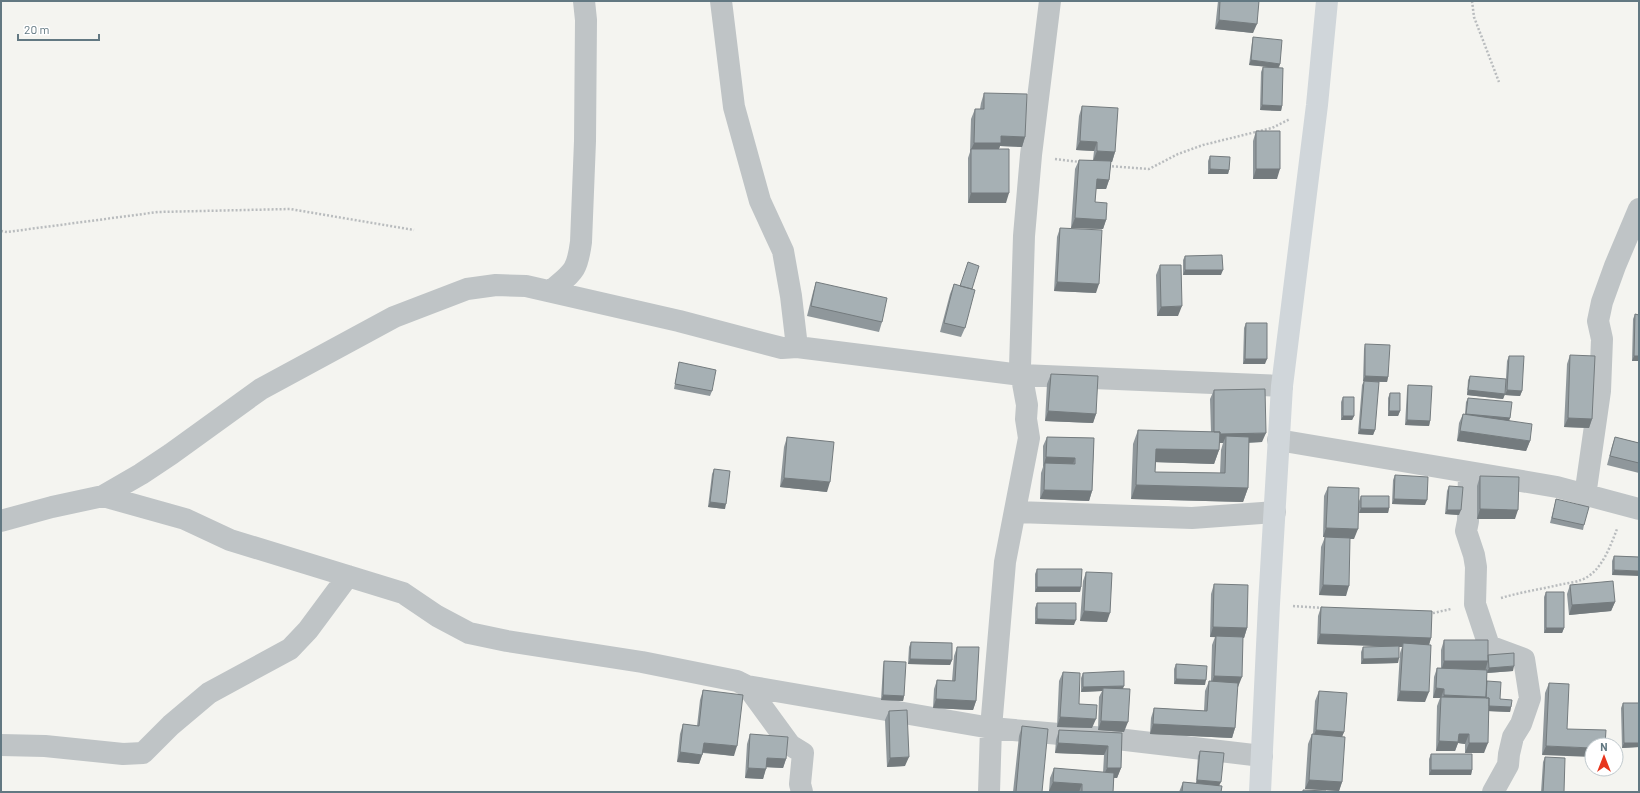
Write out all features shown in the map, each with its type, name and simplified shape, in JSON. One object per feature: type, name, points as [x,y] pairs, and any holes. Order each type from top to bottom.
[{"type":"main road","points":[[1260,792],[1282,386],[1317,105],[1327,1]]},
{"type":"street","points":[[551,290],[574,271],[579,258],[581,242],[585,141],[586,20],[584,1]]},
{"type":"street","points":[[721,1],[734,107],[760,201],[783,251],[791,296],[797,347]]},
{"type":"street","points":[[989,792],[991,728],[1005,562],[1029,438],[1026,419],[1027,405],[1021,375],[1024,236],[1031,155],[1050,1]]},
{"type":"street","points":[[1585,496],[1600,391],[1602,339],[1598,321],[1602,302],[1615,266],[1639,209]]},
{"type":"street","points":[[1,521],[103,496],[165,458],[261,388],[394,317],[467,289],[496,285],[526,286],[551,290],[782,348],[797,347],[1021,375],[1282,386]]},
{"type":"street","points":[[1278,440],[1557,488],[1639,509]]},
{"type":"street","points":[[1469,473],[1468,521],[1466,531],[1474,555],[1476,567],[1475,604],[1489,646],[1524,659],[1530,698],[1521,724],[1513,738],[1508,765],[1493,792]]},
{"type":"street","points":[[103,496],[185,519],[230,540],[403,593],[437,616],[469,633],[507,641],[642,662],[737,681],[747,686],[991,728],[1078,735],[1262,756]]},
{"type":"street","points":[[1014,512],[1192,518],[1275,512]]},
{"type":"street","points":[[1,745],[45,746],[123,754],[143,753],[171,725],[209,693],[290,649],[308,630],[348,576]]},
{"type":"street","points":[[747,686],[790,745],[803,753],[800,784],[802,792]]},
{"type":"path","points":[[1472,1],[1474,17],[1499,82]]},
{"type":"path","points":[[1104,166],[1149,169],[1178,154],[1272,128],[1317,105]]},
{"type":"path","points":[[1031,155],[1082,163]]},
{"type":"path","points":[[1,231],[7,232],[158,212],[290,209],[414,230]]},
{"type":"building","points":[[1220,1],[1259,1],[1257,24],[1219,20]]},
{"type":"building","points":[[1253,37],[1282,40],[1280,64],[1251,60]]},
{"type":"building","points":[[1263,67],[1283,68],[1282,106],[1262,105]]},
{"type":"building","points":[[984,93],[1027,94],[1025,137],[1001,136],[1001,143],[974,143],[975,109],[984,109]]},
{"type":"building","points":[[1082,106],[1118,108],[1115,152],[1097,151],[1097,142],[1080,141]]},
{"type":"building","points":[[1256,131],[1280,131],[1280,169],[1256,169]]},
{"type":"building","points":[[971,149],[1009,149],[1009,193],[971,193]]},
{"type":"building","points":[[1210,156],[1230,157],[1229,170],[1210,169]]},
{"type":"building","points":[[1079,160],[1111,161],[1109,180],[1097,179],[1095,202],[1107,203],[1106,220],[1075,218]]},
{"type":"building","points":[[1060,228],[1102,230],[1099,284],[1057,282]]},
{"type":"building","points":[[1222,255],[1223,270],[1185,270],[1185,256]]},
{"type":"building","points":[[968,262],[979,266],[972,289],[960,286]]},
{"type":"building","points":[[1160,265],[1181,265],[1182,306],[1161,307]]},
{"type":"building","points":[[816,282],[887,298],[882,322],[811,306]]},
{"type":"building","points":[[954,284],[975,290],[965,328],[944,323]]},
{"type":"building","points":[[1635,314],[1639,315],[1639,356],[1634,356]]},
{"type":"building","points":[[1246,323],[1267,323],[1267,359],[1245,359]]},
{"type":"building","points":[[1365,344],[1390,345],[1388,377],[1365,376]]},
{"type":"building","points":[[1570,355],[1595,356],[1592,419],[1568,418]]},
{"type":"building","points":[[1509,356],[1524,356],[1522,391],[1507,390]]},
{"type":"building","points":[[679,362],[716,370],[712,391],[675,384]]},
{"type":"building","points":[[1051,374],[1098,376],[1096,414],[1048,411]]},
{"type":"building","points":[[1470,376],[1506,379],[1505,394],[1468,390]]},
{"type":"building","points":[[1364,381],[1379,382],[1375,430],[1360,429]]},
{"type":"building","points":[[1408,385],[1432,386],[1430,421],[1407,420]]},
{"type":"building","points":[[1265,389],[1266,433],[1220,434],[1220,432],[1214,432],[1214,390]]},
{"type":"building","points":[[1390,393],[1400,393],[1400,411],[1389,411]]},
{"type":"building","points":[[1343,397],[1354,397],[1354,416],[1343,416]]},
{"type":"building","points":[[1468,398],[1512,402],[1510,418],[1466,414]]},
{"type":"building","points":[[1463,414],[1532,424],[1530,441],[1460,431]]},
{"type":"building","points":[[1138,430],[1220,432],[1219,450],[1156,449],[1155,472],[1225,473],[1226,436],[1249,437],[1248,488],[1136,485]]},
{"type":"building","points":[[787,437],[834,442],[830,482],[784,478]]},
{"type":"building","points":[[1047,437],[1094,438],[1092,491],[1044,490],[1045,463],[1075,464],[1075,458],[1046,457]]},
{"type":"building","points":[[1615,437],[1639,443],[1639,463],[1610,456]]},
{"type":"building","points":[[714,469],[730,471],[726,504],[710,502]]},
{"type":"building","points":[[1395,475],[1428,477],[1427,500],[1394,499]]},
{"type":"building","points":[[1480,476],[1519,477],[1518,510],[1480,509]]},
{"type":"building","points":[[1449,486],[1463,487],[1461,510],[1447,510]]},
{"type":"building","points":[[1328,487],[1359,488],[1358,529],[1326,528]]},
{"type":"building","points":[[1361,496],[1389,496],[1389,508],[1361,508]]},
{"type":"building","points":[[1556,499],[1589,507],[1584,525],[1552,518]]},
{"type":"building","points":[[1325,537],[1350,538],[1349,586],[1323,585]]},
{"type":"building","points":[[1614,556],[1639,557],[1639,571],[1614,570]]},
{"type":"building","points":[[1037,569],[1082,569],[1081,587],[1037,587]]},
{"type":"building","points":[[1086,572],[1112,573],[1110,613],[1084,611]]},
{"type":"building","points":[[1613,581],[1615,602],[1572,605],[1570,585]]},
{"type":"building","points":[[1214,584],[1248,585],[1247,628],[1213,627]]},
{"type":"building","points":[[1546,592],[1564,592],[1564,628],[1546,628]]},
{"type":"building","points":[[1037,603],[1076,603],[1076,620],[1037,619]]},
{"type":"building","points":[[1321,607],[1432,611],[1431,638],[1320,634]]},
{"type":"building","points":[[1216,636],[1243,637],[1242,677],[1214,676]]},
{"type":"building","points":[[1444,640],[1488,640],[1488,661],[1444,661]]},
{"type":"building","points":[[911,642],[952,643],[952,660],[910,659]]},
{"type":"building","points":[[1403,643],[1431,645],[1429,692],[1400,691]]},
{"type":"building","points":[[1399,646],[1399,658],[1363,659],[1363,647]]},
{"type":"building","points":[[957,647],[979,647],[976,701],[936,699],[937,680],[955,681]]},
{"type":"building","points":[[1514,653],[1514,666],[1489,668],[1488,655]]},
{"type":"building","points":[[884,661],[906,662],[904,696],[883,695]]},
{"type":"building","points":[[1176,664],[1207,666],[1206,680],[1176,679]]},
{"type":"building","points":[[1437,668],[1487,670],[1486,697],[1444,695],[1444,689],[1436,688]]},
{"type":"building","points":[[1124,671],[1124,686],[1083,687],[1083,673]]},
{"type":"building","points":[[1063,672],[1080,673],[1079,704],[1097,705],[1096,719],[1060,717]]},
{"type":"building","points":[[1209,681],[1238,683],[1235,728],[1153,724],[1154,708],[1207,711]]},
{"type":"building","points":[[1487,681],[1501,682],[1500,699],[1512,700],[1511,707],[1489,706],[1489,698],[1486,698]]},
{"type":"building","points":[[1549,683],[1569,684],[1567,729],[1606,730],[1606,737],[1584,737],[1584,748],[1546,746]]},
{"type":"building","points":[[1103,688],[1130,689],[1128,722],[1101,721]]},
{"type":"building","points":[[703,690],[743,695],[737,746],[704,743],[702,755],[680,752],[683,724],[699,726]]},
{"type":"building","points":[[1319,691],[1347,693],[1344,732],[1316,730]]},
{"type":"building","points":[[1441,697],[1489,698],[1488,743],[1469,743],[1469,734],[1459,734],[1458,742],[1439,741]]},
{"type":"building","points":[[1623,703],[1639,703],[1639,743],[1624,743]]},
{"type":"building","points":[[907,710],[909,757],[890,758],[889,711]]},
{"type":"building","points":[[1022,726],[1048,729],[1042,792],[1016,792]]},
{"type":"building","points":[[1059,730],[1122,733],[1121,768],[1107,768],[1108,746],[1058,743]]},
{"type":"building","points":[[750,734],[788,737],[786,759],[767,758],[766,769],[748,768]]},
{"type":"building","points":[[1312,734],[1345,737],[1342,782],[1309,780]]},
{"type":"building","points":[[1200,751],[1224,753],[1221,782],[1197,780]]},
{"type":"building","points":[[1431,754],[1472,754],[1472,770],[1431,770]]},
{"type":"building","points":[[1545,757],[1565,758],[1564,792],[1543,792]]},
{"type":"building","points":[[1054,768],[1114,773],[1113,792],[1082,792],[1082,784],[1053,782]]},
{"type":"building","points":[[1183,782],[1222,786],[1221,792],[1182,792]]},
{"type":"building","points":[[1303,790],[1326,791],[1326,792],[1303,792]]}]
